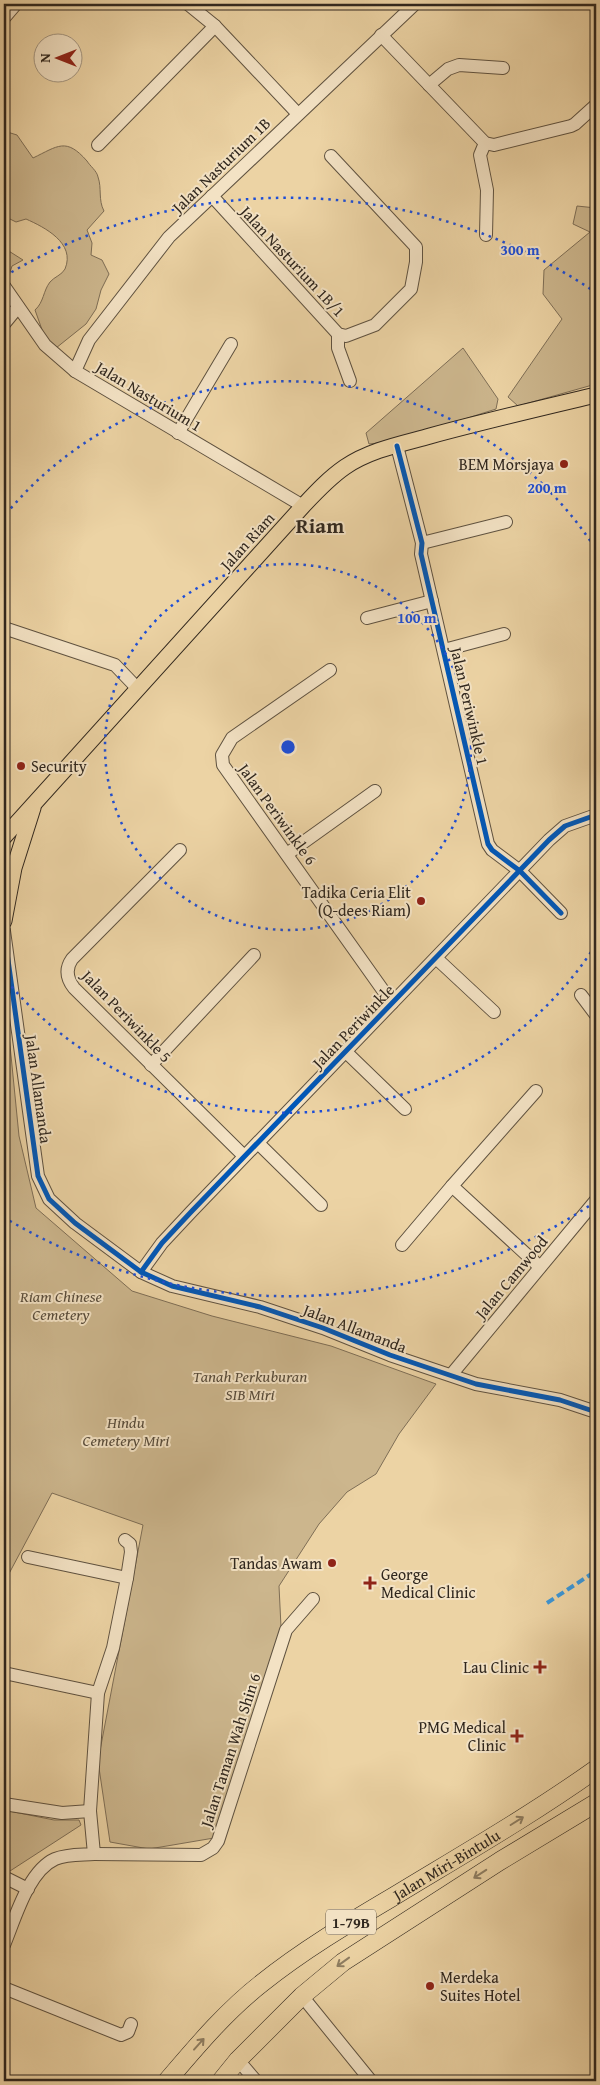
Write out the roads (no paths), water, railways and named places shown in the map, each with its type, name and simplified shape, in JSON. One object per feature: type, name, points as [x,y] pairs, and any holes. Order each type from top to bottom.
[{"type":"highway","name":"Jalan Miri-Bintulu","points":[[167,2081],[226,2016],[261,1984],[342,1928],[560,1795],[596,1770]]},
{"type":"highway","points":[[560,1795],[596,1778]]},
{"type":"highway","name":"Jalan Miri-Bintulu","points":[[221,2081],[238,2060],[302,1996],[343,1962],[500,1861],[596,1803]]},
{"type":"main road","name":"Jalan Riam","points":[[4,837],[322,485],[345,467],[369,454],[488,420],[596,394]]},
{"type":"main road","points":[[4,921],[14,868],[35,802]]},
{"type":"street","points":[[4,18],[16,4]]},
{"type":"street","points":[[188,4],[215,26],[298,114]]},
{"type":"street","name":"Jalan Nasturium 1B","points":[[75,371],[90,340],[169,237],[415,4]]},
{"type":"street","points":[[98,145],[215,26]]},
{"type":"street","points":[[381,35],[485,143],[494,145],[570,126],[575,124],[596,105]]},
{"type":"street","points":[[429,85],[448,69],[459,66],[503,68]]},
{"type":"street","points":[[485,143],[480,155],[487,190],[486,235]]},
{"type":"street","name":"Jalan Nasturium 1B/1","points":[[212,196],[338,334],[346,336],[375,326],[411,290],[416,269],[416,247],[331,156]]},
{"type":"street","name":"Jalan Nasturium 1","points":[[4,286],[45,345],[75,371],[303,506]]},
{"type":"street","points":[[4,324],[18,307]]},
{"type":"street","points":[[338,334],[338,348],[350,381]]},
{"type":"street","points":[[178,433],[231,344]]},
{"type":"street","name":"Jalan Periwinkle 1","points":[[397,446],[422,543],[421,554],[488,844],[492,850],[520,871],[561,913]]},
{"type":"street","points":[[422,543],[506,522]]},
{"type":"street","points":[[367,618],[432,601]]},
{"type":"street","points":[[4,628],[115,665],[138,689]]},
{"type":"street","points":[[444,650],[504,634]]},
{"type":"street","name":"Jalan Periwinkle 6","points":[[330,670],[232,738],[222,755],[223,766],[392,1004]]},
{"type":"street","points":[[287,854],[375,791]]},
{"type":"street","name":"Jalan Periwinkle","points":[[141,1272],[162,1242],[549,840],[565,826],[596,814]]},
{"type":"street","name":"Jalan Periwinkle 5","points":[[180,850],[72,959],[68,964],[69,982],[151,1066],[244,1156]]},
{"type":"street","name":"Jalan Allamanda","points":[[4,931],[38,1176],[49,1199],[69,1217],[141,1272],[172,1286],[260,1307],[390,1355],[476,1384],[560,1400],[596,1412]]},
{"type":"street","points":[[151,1066],[254,955]]},
{"type":"street","points":[[436,958],[494,1012]]},
{"type":"street","points":[[581,995],[595,1012]]},
{"type":"street","points":[[346,1052],[405,1109]]},
{"type":"street","points":[[402,1245],[536,1091]]},
{"type":"street","points":[[258,1143],[322,1205]]},
{"type":"street","points":[[452,1186],[540,1267]]},
{"type":"street","name":"Jalan Camwood","points":[[451,1376],[596,1200]]},
{"type":"street","points":[[94,1854],[90,1811],[98,1693],[112,1648],[127,1578],[131,1552],[130,1544],[125,1540]]},
{"type":"street","points":[[28,1557],[127,1578]]},
{"type":"street","name":"Jalan Taman Wah Shin 6","points":[[4,1945],[28,1889],[42,1867],[56,1859],[94,1854],[201,1855],[213,1848],[218,1841],[286,1630],[313,1599]]},
{"type":"street","points":[[4,1673],[98,1693]]},
{"type":"street","points":[[4,1804],[62,1814],[90,1811]]},
{"type":"street","points":[[4,1877],[28,1889]]},
{"type":"street","points":[[4,1988],[121,2035],[128,2032],[131,2024]]},
{"type":"street","points":[[302,1996],[368,2080]]},
{"type":"street","points":[[238,2060],[256,2081]]},
{"type":"place","name":"BEM Morsjaya","points":[[564,464]]},
{"type":"place","name":"Security","points":[[21,766]]},
{"type":"place","name":"Tadika Ceria Elit (Q-dees Riam)","points":[[421,901]]},
{"type":"place","name":"Tandas Awam","points":[[332,1563]]},
{"type":"place","name":"George Medical Clinic","points":[[370,1583]]},
{"type":"place","name":"Lau Clinic","points":[[540,1667]]},
{"type":"place","name":"PMG Medical Clinic","points":[[517,1736]]},
{"type":"place","name":"Merdeka Suites Hotel","points":[[430,1986]]},
{"type":"district","name":"Riam","points":[[320,525]]},
{"type":"park label","name":"Riam Chinese Cemetery","points":[[61,1305]]},
{"type":"park label","name":"Tanah Perkuburan SIB Miri","points":[[250,1385]]},
{"type":"park label","name":"Hindu Cemetery Miri","points":[[126,1431]]}]
